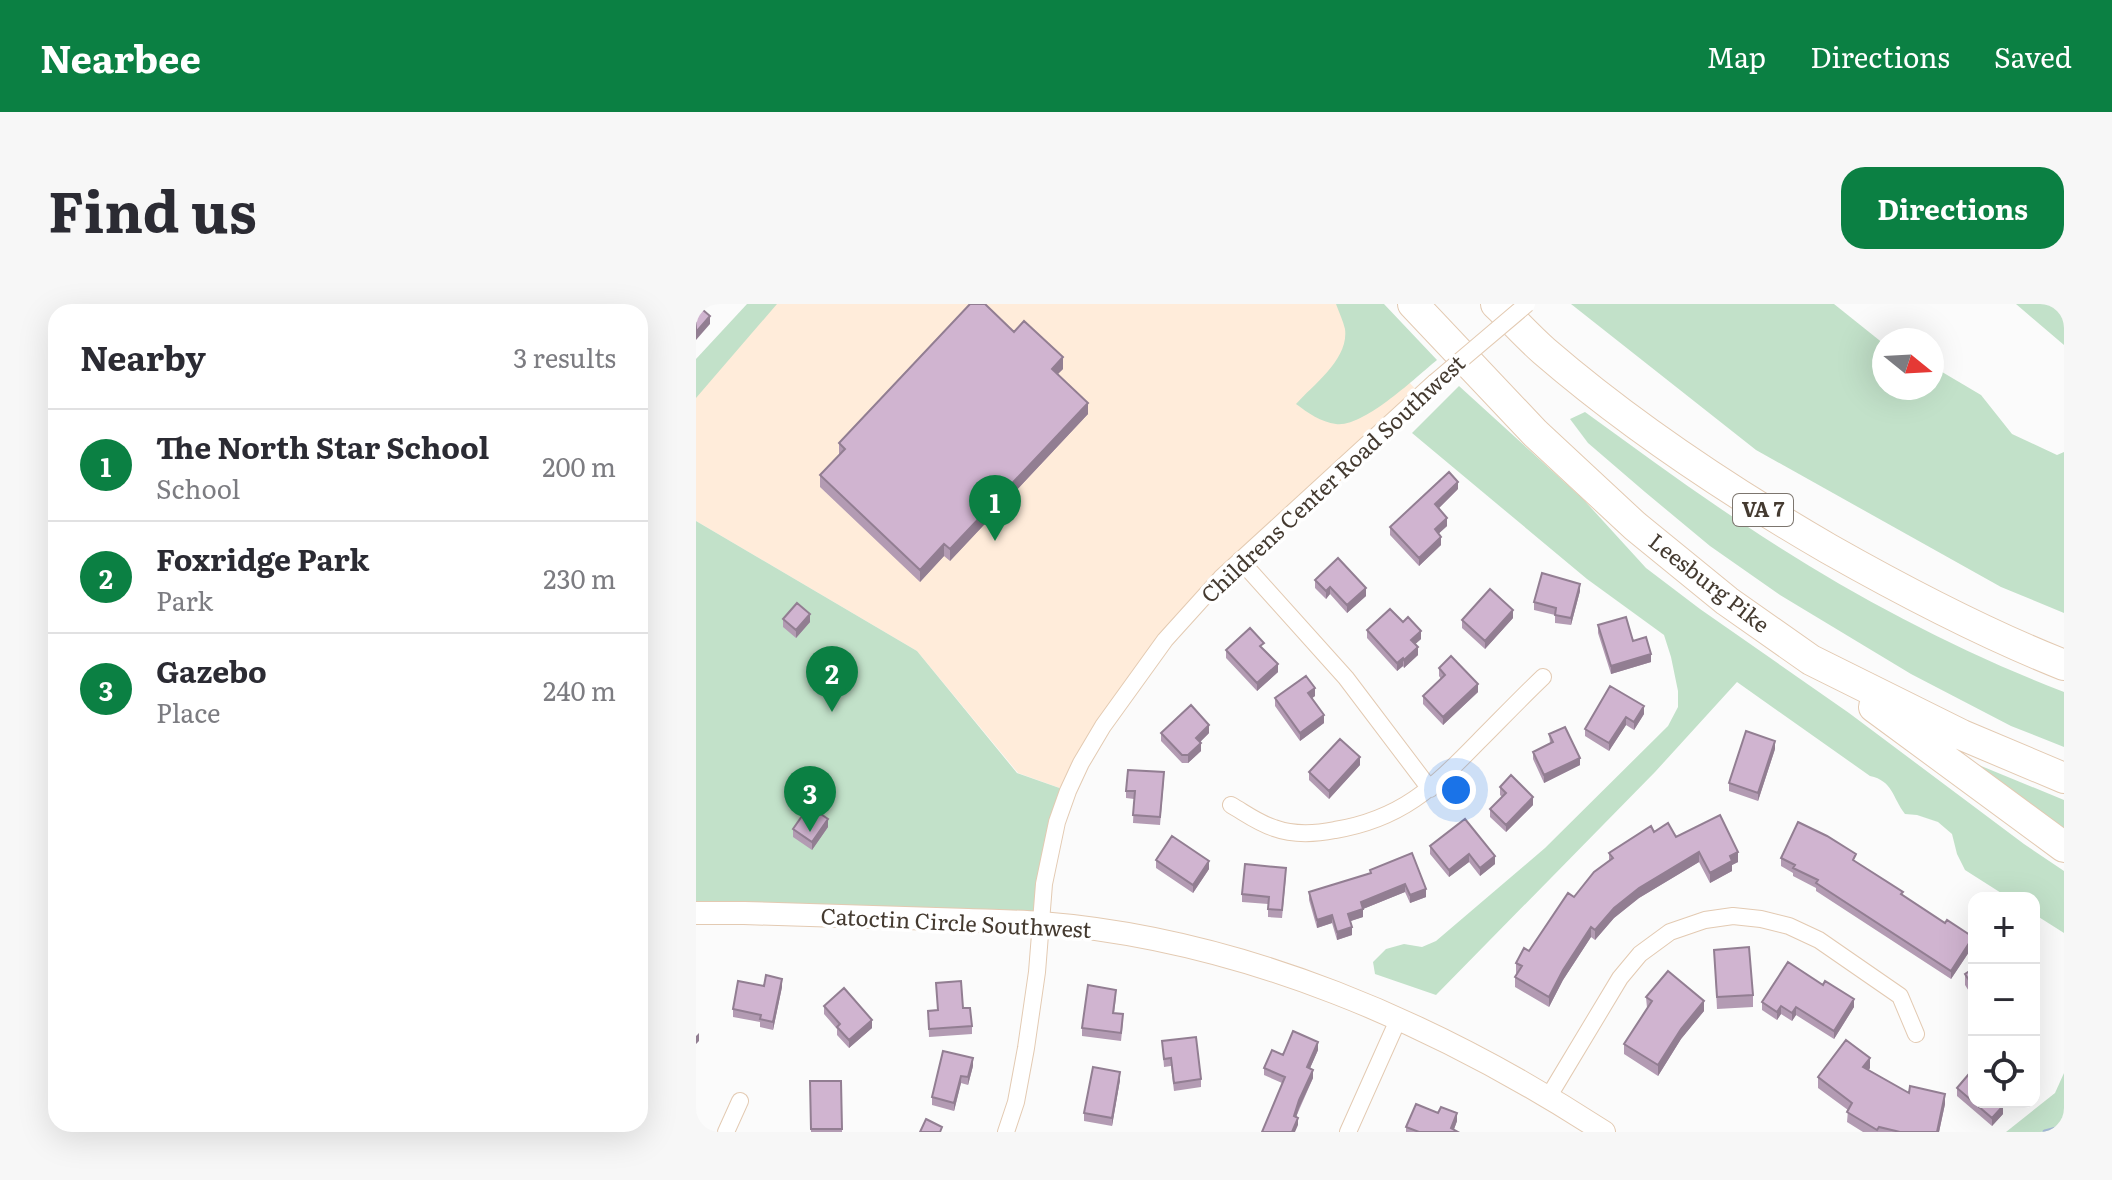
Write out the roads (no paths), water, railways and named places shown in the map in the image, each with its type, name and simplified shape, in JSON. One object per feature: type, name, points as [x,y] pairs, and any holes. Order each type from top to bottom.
[{"type":"highway","name":"Leesburg Pike","points":[[1413,304],[1535,433],[1635,526],[1727,601],[1811,660],[1962,735],[2064,778]]},
{"type":"highway","name":"VA 7","points":[[1496,304],[1543,350],[1720,483],[1890,584],[1970,624],[2064,665]]},
{"type":"highway","points":[[1811,660],[2064,847]]},
{"type":"main road","name":"Catoctin Circle Southwest","points":[[696,913],[1040,923],[1137,936],[1210,953],[1317,986],[1398,1020],[1475,1056],[1549,1096],[1604,1132]]},
{"type":"street","name":"Childrens Center Road Southwest","points":[[1006,1132],[1016,1102],[1026,1048],[1037,972],[1044,884],[1057,822],[1081,763],[1110,715],[1165,640],[1240,560],[1435,382],[1527,304]]},
{"type":"street","points":[[1240,560],[1346,678],[1430,789]]},
{"type":"street","points":[[1231,805],[1261,823],[1294,833],[1355,827],[1380,818],[1404,807],[1430,789],[1543,677]]},
{"type":"street","points":[[1549,1096],[1620,978],[1640,954],[1670,932],[1705,920],[1733,916],[1761,919],[1789,926],[1819,940],[1900,996],[1916,1034]]},
{"type":"street","points":[[1348,1132],[1398,1020]]},
{"type":"street","points":[[726,1132],[740,1101]]},
{"type":"waterway","points":[[2045,1132],[2064,1127]]},
{"type":"place","name":"The North Star School","points":[[995,541]]},
{"type":"place","name":"Foxridge Park","points":[[832,712]]},
{"type":"place","name":"Gazebo","points":[[810,832]]}]
